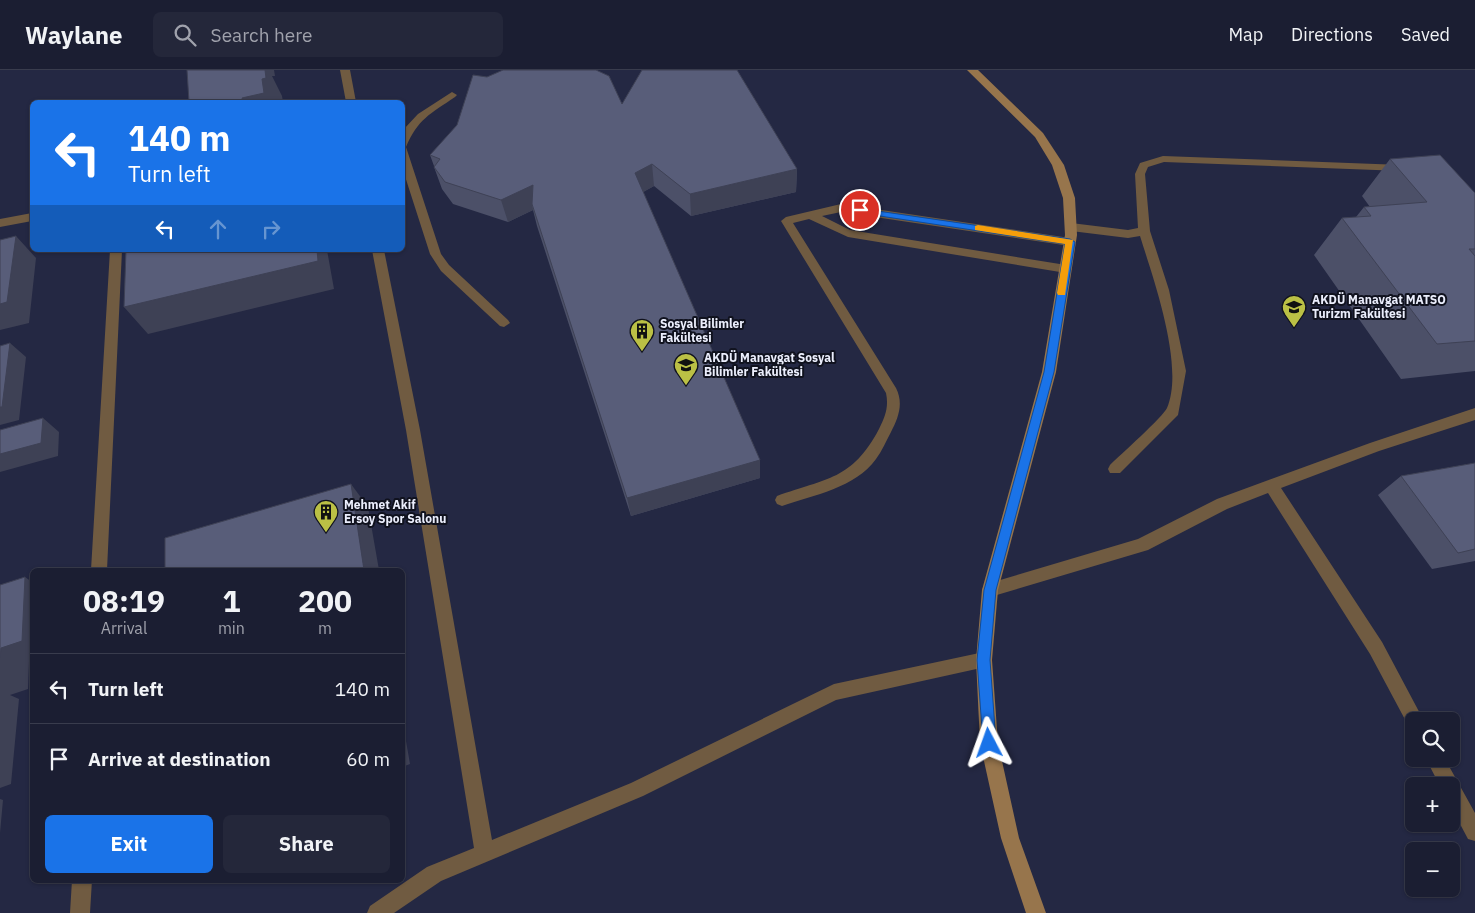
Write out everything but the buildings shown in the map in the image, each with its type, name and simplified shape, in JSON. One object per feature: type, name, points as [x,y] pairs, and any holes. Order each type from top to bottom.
[{"type":"street","points":[[345,70],[351,100]]},
{"type":"street","points":[[972,70],[1039,135],[1058,164],[1069,198],[1070,234],[1066,269],[1049,372],[990,590],[984,660],[989,743],[1010,838],[1036,913]]},
{"type":"street","points":[[0,223],[30,217]]},
{"type":"street","points":[[99,568],[116,252]]},
{"type":"street","points":[[378,252],[412,430],[485,854]]},
{"type":"street","points":[[990,590],[1142,545],[1222,504],[1375,447],[1475,414]]},
{"type":"street","points":[[1270,486],[1376,648],[1410,712]]},
{"type":"street","points":[[377,913],[434,874],[637,790],[834,692],[984,660]]},
{"type":"street","points":[[1460,804],[1475,832]]},
{"type":"street","points":[[80,913],[82,883]]},
{"type":"lane","points":[[405,137],[414,122],[452,95]]},
{"type":"lane","points":[[405,157],[436,254],[445,268],[504,323]]},
{"type":"lane","points":[[1115,469],[1173,411],[1180,371],[1163,290],[1144,231],[1140,174],[1144,165],[1163,159],[1413,168]]},
{"type":"lane","points":[[782,500],[845,478],[863,465],[872,455],[892,418],[895,408],[892,392],[786,221],[841,208],[1070,234],[1128,234],[1144,231]]},
{"type":"lane","points":[[810,215],[848,233],[1066,269]]},
{"type":"slow traffic","points":[[978,228],[1070,242],[1062,293]]},
{"type":"place","name":"AKDÜ Manavgat MATSO Turizm Fakültesi","points":[[1294,328]]},
{"type":"place","name":"Sosyal Bilimler Fakültesi","points":[[642,352]]},
{"type":"place","name":"AKDÜ Manavgat Sosyal Bilimler Fakültesi","points":[[686,386]]},
{"type":"place","name":"Mehmet Akif Ersoy Spor Salonu","points":[[326,533]]},
{"type":"route","points":[[860,210],[1070,242],[1049,372],[990,590],[984,660],[989,743]]}]
